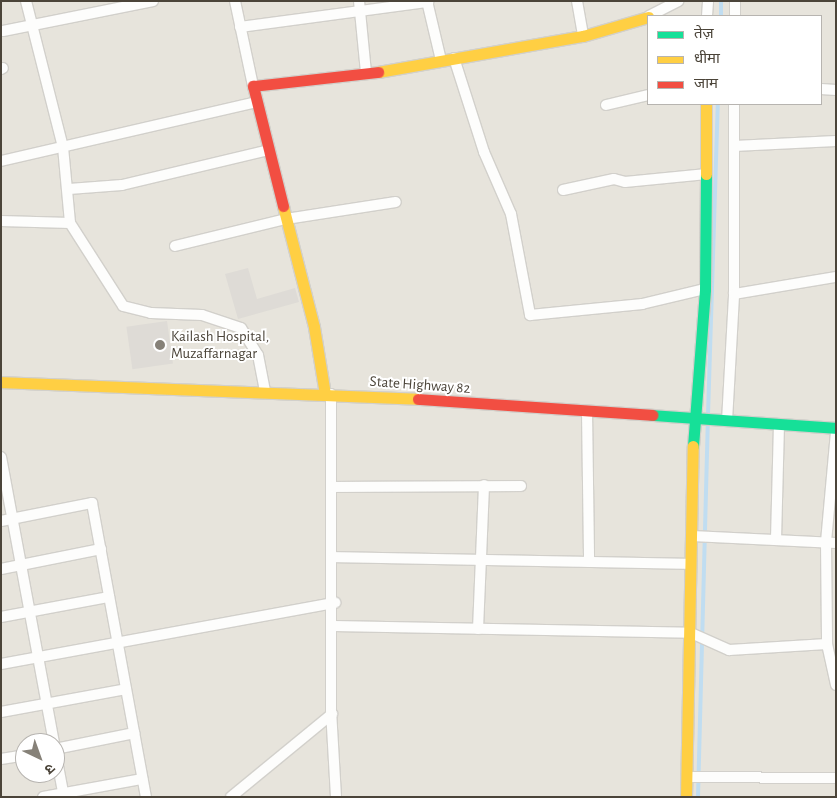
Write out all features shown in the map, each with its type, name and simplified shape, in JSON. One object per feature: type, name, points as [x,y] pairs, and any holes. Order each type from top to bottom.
[{"type":"street","points":[[26,1],[34,24],[63,147],[70,189],[70,223],[123,306],[151,313],[202,315],[241,328],[258,355],[264,391]]},
{"type":"street","points":[[2,31],[120,4],[153,1]]},
{"type":"street","points":[[235,1],[253,86],[314,327],[328,394],[334,557],[332,714],[336,797]]},
{"type":"street","points":[[359,1],[366,73]]},
{"type":"street","points":[[578,1],[583,36]]},
{"type":"street","points":[[653,15],[678,1]]},
{"type":"street","points":[[707,15],[708,1]]},
{"type":"street","points":[[735,1],[735,15]]},
{"type":"street","points":[[240,28],[428,2],[441,60]]},
{"type":"street","points":[[253,86],[366,73],[583,36],[647,18]]},
{"type":"street","points":[[454,58],[484,152],[511,214],[530,315],[642,304],[705,289]]},
{"type":"street","points":[[822,89],[836,90]]},
{"type":"street","points":[[606,105],[647,95]]},
{"type":"street","points":[[1,161],[257,102]]},
{"type":"street","points":[[686,797],[689,777],[694,635],[692,564],[703,419],[707,174],[706,105]]},
{"type":"street","points":[[727,421],[734,294],[734,105]]},
{"type":"street","points":[[734,146],[836,141]]},
{"type":"street","points":[[70,189],[122,185],[269,150]]},
{"type":"street","points":[[563,190],[614,179],[625,182],[707,174]]},
{"type":"street","points":[[175,246],[286,219],[396,202]]},
{"type":"street","points":[[1,221],[70,223]]},
{"type":"street","points":[[734,294],[836,278]]},
{"type":"street","name":"State Highway 82","points":[[1,382],[328,394],[703,419],[836,430]]},
{"type":"street","points":[[587,411],[589,562]]},
{"type":"street","points":[[776,539],[779,425]]},
{"type":"street","points":[[836,430],[827,644],[836,685]]},
{"type":"street","points":[[1,457],[3,478],[52,733]]},
{"type":"street","points":[[332,486],[521,486]]},
{"type":"street","points":[[478,629],[479,560],[484,486]]},
{"type":"street","points":[[1,521],[92,502],[146,797]]},
{"type":"street","points":[[695,536],[831,542]]},
{"type":"street","points":[[1,570],[101,549]]},
{"type":"street","points":[[334,557],[692,564]]},
{"type":"street","points":[[1,617],[109,597]]},
{"type":"street","points":[[1,664],[334,603]]},
{"type":"street","points":[[334,626],[694,635],[729,650],[827,644]]},
{"type":"street","points":[[1,712],[126,689]]},
{"type":"street","points":[[231,797],[332,714]]},
{"type":"street","points":[[65,747],[134,733]]},
{"type":"street","points":[[1,759],[15,757]]},
{"type":"street","points":[[689,777],[836,778]]},
{"type":"street","points":[[43,797],[142,779]]},
{"type":"shaded area","points":[[1,1],[836,1],[836,797],[1,797]]},
{"type":"building","points":[[248,268],[257,299],[295,288],[299,302],[238,319],[225,274]]},
{"type":"building","points":[[167,321],[173,364],[132,369],[126,327]]},
{"type":"waterway","points":[[721,1],[721,15]]},
{"type":"waterway","points":[[708,415],[718,105]]},
{"type":"waterway","points":[[698,797],[708,424]]},
{"type":"traffic: fast","points":[[693,446],[705,289],[706,174]]},
{"type":"traffic: fast","points":[[652,415],[836,428]]},
{"type":"traffic: slow","points":[[378,72],[583,36],[647,17]]},
{"type":"traffic: slow","points":[[706,105],[706,174]]},
{"type":"traffic: slow","points":[[283,206],[314,327],[325,394]]},
{"type":"traffic: slow","points":[[1,382],[418,399]]},
{"type":"traffic: slow","points":[[686,797],[693,446]]},
{"type":"traffic: jam","points":[[283,206],[253,86],[378,72]]},
{"type":"traffic: jam","points":[[418,399],[652,415]]},
{"type":"place","name":"Kailash Hospital, Muzaffarnagar","points":[[160,345]]}]
